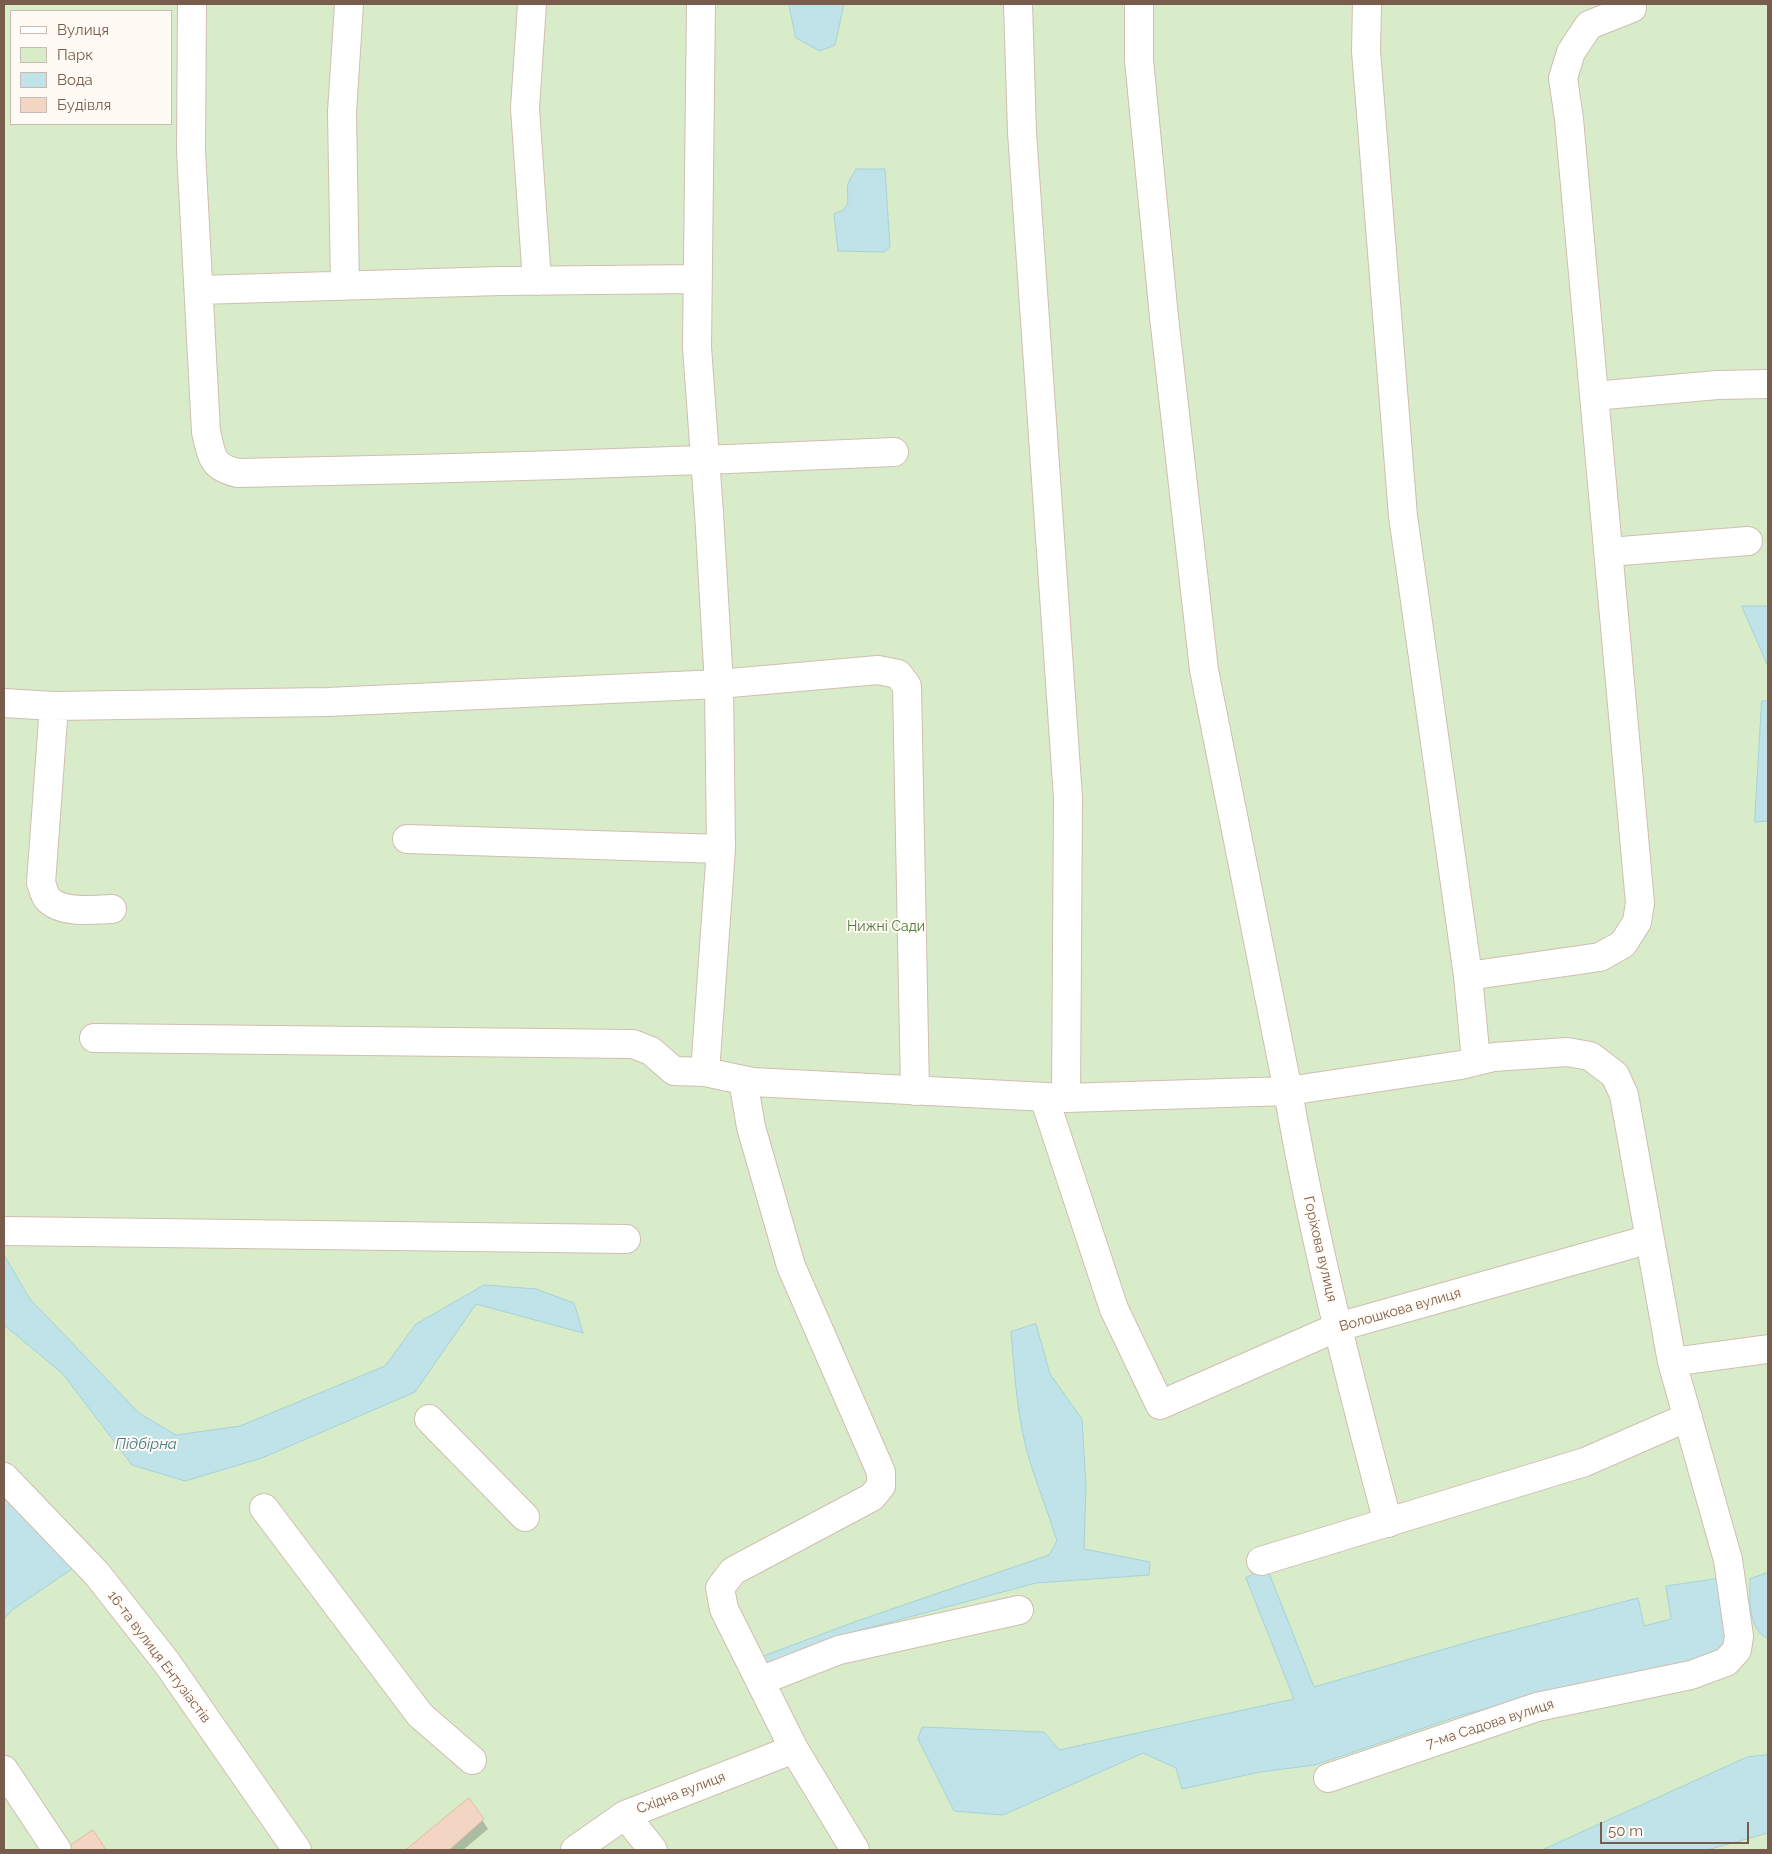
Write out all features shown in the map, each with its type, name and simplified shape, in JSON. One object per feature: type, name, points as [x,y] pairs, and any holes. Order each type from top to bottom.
[{"type":"street","points":[[192,4],[191,150],[206,432],[212,458],[217,465],[225,470],[238,473],[257,473],[705,460],[894,452]]},
{"type":"street","points":[[345,286],[342,112],[349,4]]},
{"type":"street","points":[[532,4],[525,108],[537,281]]},
{"type":"street","points":[[702,4],[697,347],[719,684],[721,849],[705,1072]]},
{"type":"street","points":[[1018,4],[1024,152],[1068,798],[1055,1098]]},
{"type":"street","name":"Горіхова вулиця","points":[[1139,4],[1139,60],[1164,317],[1204,670],[1300,1157],[1338,1327],[1388,1523]]},
{"type":"street","points":[[1367,4],[1366,51],[1403,516],[1468,976],[1476,1062]]},
{"type":"street","points":[[1468,976],[1600,957],[1623,944],[1637,922],[1640,903],[1569,119],[1563,78],[1571,52],[1589,25],[1632,8]]},
{"type":"street","points":[[199,290],[537,281],[698,279]]},
{"type":"street","points":[[1594,396],[1717,385],[1768,384]]},
{"type":"street","points":[[1609,552],[1748,541]]},
{"type":"street","points":[[4,703],[54,706],[328,702],[719,684],[878,670],[898,674],[907,686],[915,1091]]},
{"type":"street","points":[[54,706],[41,883],[48,898],[60,906],[86,911],[112,908]]},
{"type":"street","points":[[407,839],[721,849]]},
{"type":"street","points":[[94,1038],[633,1044],[651,1051],[674,1071],[705,1072],[761,1083],[1055,1098],[1288,1091],[1476,1062],[1494,1057],[1567,1052],[1590,1056],[1615,1075],[1624,1095],[1672,1362],[1688,1418],[1585,1462],[1262,1562]]},
{"type":"street","points":[[743,1080],[751,1127],[791,1266],[881,1472],[881,1486],[872,1497],[733,1571],[720,1588],[724,1609],[794,1749],[855,1850]]},
{"type":"street","name":"Волошкова вулиця","points":[[1055,1098],[1114,1309],[1160,1405],[1338,1327],[1650,1239]]},
{"type":"street","points":[[4,1231],[626,1238]]},
{"type":"street","points":[[1672,1362],[1768,1349]]},
{"type":"street","name":"7-ма Садова вулиця","points":[[1328,1778],[1537,1707],[1691,1675],[1726,1662],[1737,1650],[1739,1636],[1728,1560],[1688,1418]]},
{"type":"street","points":[[429,1419],[525,1517]]},
{"type":"street","name":"16-та вулиця Ентузіастів","points":[[4,1477],[97,1574],[166,1663],[297,1850]]},
{"type":"street","points":[[264,1508],[420,1715],[472,1760]]},
{"type":"street","points":[[760,1681],[839,1650],[1018,1610]]},
{"type":"street","name":"Східна вулиця","points":[[575,1850],[625,1815],[794,1749]]},
{"type":"street","points":[[4,1770],[57,1850]]},
{"type":"street","points":[[625,1815],[653,1850]]},
{"type":"green space","name":"Нижні Сади","points":[[4,4],[1768,4],[1768,1850],[4,1850]]},
{"type":"water","points":[[789,4],[844,4],[835,45],[820,51],[796,38]]},
{"type":"water","points":[[856,169],[885,169],[890,247],[884,252],[838,251],[834,214],[841,211],[847,205],[849,180]]},
{"type":"water","points":[[1742,606],[1768,606],[1768,666]]},
{"type":"water","points":[[1762,701],[1768,701],[1768,821],[1755,822]]},
{"type":"water","name":"Підбірна","points":[[4,1255],[30,1299],[139,1413],[176,1435],[240,1426],[385,1366],[416,1324],[484,1285],[536,1289],[574,1303],[583,1333],[476,1304],[415,1392],[262,1458],[185,1481],[132,1465],[63,1374],[4,1325]]},
{"type":"water","points":[[1036,1324],[1050,1374],[1082,1419],[1086,1487],[1084,1549],[1150,1562],[1149,1575],[1036,1583],[861,1630],[763,1666],[758,1658],[857,1621],[1049,1555],[1057,1541],[1026,1449],[1017,1399],[1011,1332]]},
{"type":"water","points":[[16,1493],[82,1562],[12,1610],[4,1619],[4,1502]]},
{"type":"water","points":[[1267,1568],[1314,1687],[1479,1639],[1638,1598],[1644,1626],[1671,1619],[1666,1586],[1721,1578],[1729,1642],[1722,1654],[1698,1666],[1553,1691],[1462,1715],[1315,1765],[1260,1772],[1182,1789],[1176,1768],[1143,1753],[1003,1815],[954,1811],[918,1739],[922,1727],[1044,1732],[1059,1750],[1294,1699],[1246,1578]]},
{"type":"water","points":[[1768,1573],[1768,1639],[1756,1628],[1753,1620],[1750,1579]]},
{"type":"water","points":[[1768,1755],[1768,1833],[1707,1850],[1542,1850],[1747,1757]]},
{"type":"building","points":[[469,1798],[484,1819],[449,1850],[406,1850]]},
{"type":"building","points":[[93,1830],[106,1850],[72,1850],[71,1845]]}]
